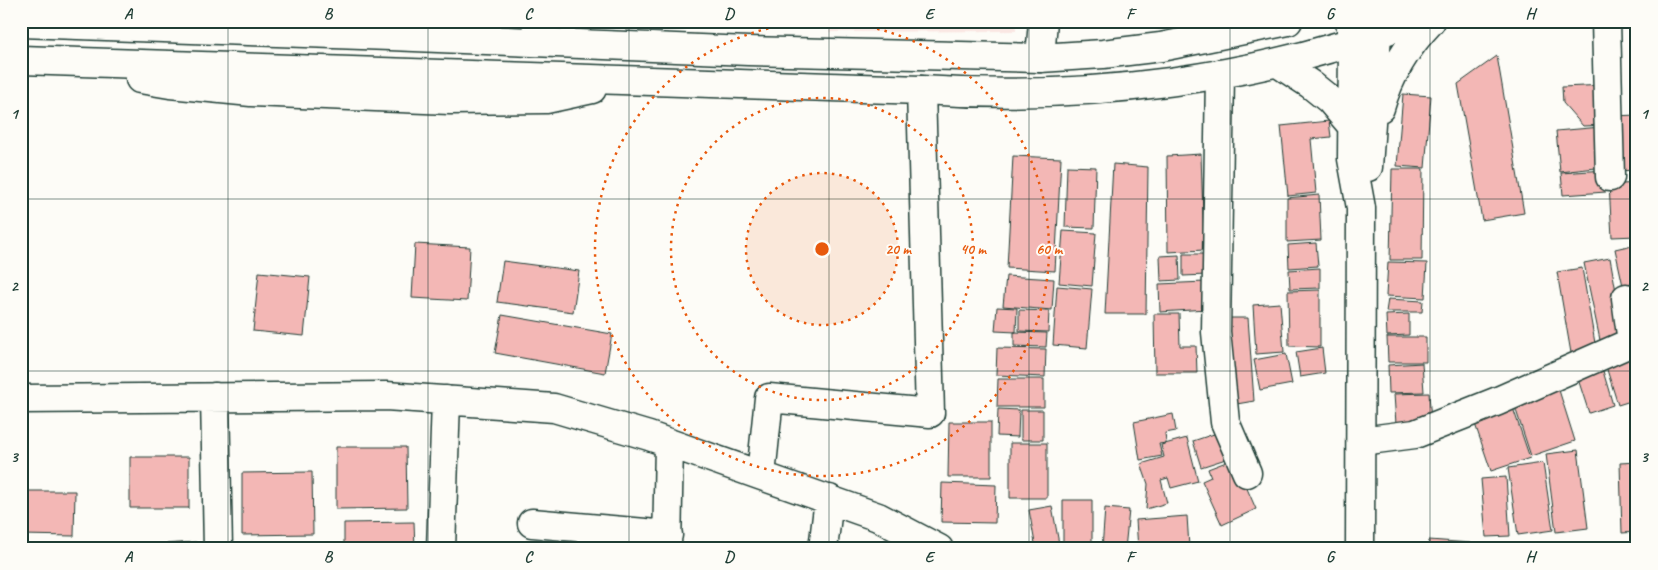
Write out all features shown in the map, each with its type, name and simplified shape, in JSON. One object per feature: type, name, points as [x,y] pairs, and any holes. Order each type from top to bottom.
[{"type":"main road","points":[[1040,58],[1043,21]]},
{"type":"main road","points":[[21,23],[536,32],[748,51],[1040,58],[1103,54],[1162,47],[1288,21]]},
{"type":"main road","points":[[21,60],[90,62],[128,77],[170,84],[251,92],[380,98],[450,100],[546,99],[633,80],[921,90],[973,94],[1095,89],[1220,74],[1278,63],[1364,30],[1413,21]]},
{"type":"main road","points":[[1360,549],[1361,208],[1374,130],[1382,102],[1393,76],[1407,52],[1431,21]]},
{"type":"main road","points":[[1606,21],[1610,177]]},
{"type":"main road","points":[[1361,208],[1352,159],[1352,126],[1364,30]]},
{"type":"main road","points":[[1364,30],[1370,157]]},
{"type":"main road","points":[[1278,63],[1330,100],[1352,126]]},
{"type":"main road","points":[[1220,74],[1216,332],[1225,422],[1247,473]]},
{"type":"main road","points":[[761,475],[769,398],[930,413],[921,90]]},
{"type":"main road","points":[[1361,441],[1416,434],[1498,401],[1632,342],[1626,298]]},
{"type":"main road","points":[[21,400],[386,396],[554,408],[669,443],[829,499],[878,517],[939,549]]},
{"type":"main road","points":[[214,397],[218,549]]},
{"type":"main road","points":[[441,549],[446,400]]},
{"type":"main road","points":[[532,523],[668,542],[669,443]]},
{"type":"main road","points":[[823,549],[829,499]]},
{"type":"shaded area","points":[[834,21],[1016,21],[1016,31],[829,32]]},
{"type":"building","points":[[1497,56],[1524,213],[1482,220],[1458,84]]},
{"type":"building","points":[[1606,85],[1607,125],[1583,126],[1563,103],[1562,87]]},
{"type":"building","points":[[1403,94],[1431,96],[1425,168],[1397,166]]},
{"type":"building","points":[[1637,115],[1637,170],[1617,171],[1614,116]]},
{"type":"building","points":[[1329,121],[1331,137],[1311,139],[1316,193],[1288,196],[1281,126]]},
{"type":"building","points":[[1601,127],[1605,167],[1560,172],[1556,131]]},
{"type":"building","points":[[1201,154],[1204,250],[1168,252],[1167,156]]},
{"type":"building","points":[[1013,156],[1061,158],[1055,271],[1007,268]]},
{"type":"building","points":[[1113,164],[1148,167],[1146,314],[1105,314]]},
{"type":"building","points":[[1067,166],[1096,167],[1094,228],[1065,227]]},
{"type":"building","points":[[1392,169],[1423,169],[1422,260],[1390,260]]},
{"type":"building","points":[[1605,170],[1606,192],[1563,195],[1561,173]]},
{"type":"building","points":[[1637,183],[1637,236],[1612,237],[1609,185]]},
{"type":"building","points":[[1319,195],[1321,240],[1287,242],[1287,198]]},
{"type":"building","points":[[1063,231],[1096,233],[1092,286],[1059,283]]},
{"type":"building","points":[[1316,243],[1318,266],[1289,268],[1288,245]]},
{"type":"building","points":[[415,244],[470,247],[467,301],[412,298]]},
{"type":"building","points":[[1637,244],[1637,292],[1625,295],[1615,249]]},
{"type":"building","points":[[1183,254],[1207,254],[1207,275],[1183,276]]},
{"type":"building","points":[[1179,255],[1180,280],[1161,281],[1160,256]]},
{"type":"building","points":[[1610,258],[1624,336],[1600,340],[1584,263]]},
{"type":"building","points":[[503,261],[579,271],[573,312],[497,302]]},
{"type":"building","points":[[1388,262],[1427,263],[1425,298],[1386,296]]},
{"type":"building","points":[[1320,268],[1320,288],[1290,289],[1289,270]]},
{"type":"building","points":[[1582,268],[1596,349],[1571,353],[1557,272]]},
{"type":"building","points":[[259,272],[310,277],[304,336],[253,331]]},
{"type":"building","points":[[1006,276],[1054,279],[1052,310],[1003,306]]},
{"type":"building","points":[[1205,282],[1206,309],[1160,312],[1159,284]]},
{"type":"building","points":[[1057,286],[1092,289],[1087,348],[1053,345]]},
{"type":"building","points":[[1320,290],[1320,347],[1289,346],[1288,291]]},
{"type":"building","points":[[1388,299],[1423,301],[1422,312],[1386,312]]},
{"type":"building","points":[[1280,303],[1284,352],[1256,354],[1253,305]]},
{"type":"building","points":[[997,307],[1017,308],[1016,332],[995,331]]},
{"type":"building","points":[[1019,310],[1049,311],[1048,332],[1019,331]]},
{"type":"building","points":[[1154,314],[1179,314],[1180,346],[1196,346],[1197,373],[1155,373]]},
{"type":"building","points":[[1409,314],[1409,335],[1387,336],[1386,315]]},
{"type":"building","points":[[502,315],[612,334],[605,373],[495,353]]},
{"type":"building","points":[[1221,318],[1248,318],[1254,401],[1231,405]]},
{"type":"building","points":[[1014,332],[1047,333],[1046,347],[1014,346]]},
{"type":"building","points":[[1387,337],[1426,337],[1426,362],[1388,362]]},
{"type":"building","points":[[997,348],[1046,349],[1045,377],[996,375]]},
{"type":"building","points":[[1322,348],[1325,373],[1300,377],[1296,352]]},
{"type":"building","points":[[1637,349],[1637,399],[1618,405],[1604,360]]},
{"type":"building","points":[[1286,354],[1292,384],[1260,390],[1254,360]]},
{"type":"building","points":[[1422,363],[1424,392],[1389,393],[1388,365]]},
{"type":"building","points":[[1603,371],[1613,405],[1589,413],[1578,379]]},
{"type":"building","points":[[998,379],[1044,379],[1044,407],[997,407]]},
{"type":"building","points":[[1558,387],[1575,441],[1531,456],[1513,401]]},
{"type":"building","points":[[1429,393],[1431,423],[1396,424],[1394,394]]},
{"type":"building","points":[[1513,408],[1530,458],[1491,471],[1474,421]]},
{"type":"building","points":[[998,409],[1019,410],[1018,437],[997,436]]},
{"type":"building","points":[[1021,410],[1043,410],[1043,440],[1021,440]]},
{"type":"building","points":[[1173,414],[1176,431],[1165,433],[1166,443],[1159,444],[1162,456],[1140,460],[1134,422]]},
{"type":"building","points":[[949,422],[991,422],[991,477],[948,477]]},
{"type":"building","points":[[1223,431],[1232,457],[1201,467],[1193,441]]},
{"type":"building","points":[[1187,438],[1198,481],[1171,488],[1168,478],[1161,480],[1167,503],[1146,509],[1148,484],[1141,464],[1164,457],[1161,445]]},
{"type":"building","points":[[1010,443],[1047,443],[1047,498],[1010,498]]},
{"type":"building","points":[[336,447],[406,447],[407,508],[336,509]]},
{"type":"building","points":[[1578,450],[1588,528],[1556,532],[1546,454]]},
{"type":"building","points":[[130,457],[189,457],[189,508],[130,508]]},
{"type":"building","points":[[1234,459],[1256,509],[1222,525],[1202,481],[1211,477],[1208,469]]},
{"type":"building","points":[[1637,462],[1637,532],[1622,533],[1620,463]]},
{"type":"building","points":[[1543,463],[1553,530],[1518,535],[1508,468]]},
{"type":"building","points":[[312,472],[313,534],[242,535],[242,473]]},
{"type":"building","points":[[1506,477],[1510,536],[1486,537],[1481,479]]},
{"type":"building","points":[[942,483],[996,485],[995,523],[941,522]]},
{"type":"building","points":[[21,491],[75,491],[74,536],[21,535]]},
{"type":"building","points":[[1063,500],[1092,500],[1092,549],[1063,549]]},
{"type":"building","points":[[1052,506],[1060,549],[1036,549],[1029,510]]},
{"type":"building","points":[[1105,508],[1129,510],[1125,549],[1102,549]]},
{"type":"building","points":[[1187,516],[1189,547],[1138,549],[1136,520]]},
{"type":"building","points":[[414,522],[415,549],[344,549],[344,523]]},
{"type":"building","points":[[1429,540],[1471,543],[1470,549],[1428,549]]},
{"type":"building","points":[[196,542],[197,549],[144,549],[144,545]]},
{"type":"building","points":[[1475,545],[1533,549],[1475,549]]}]
